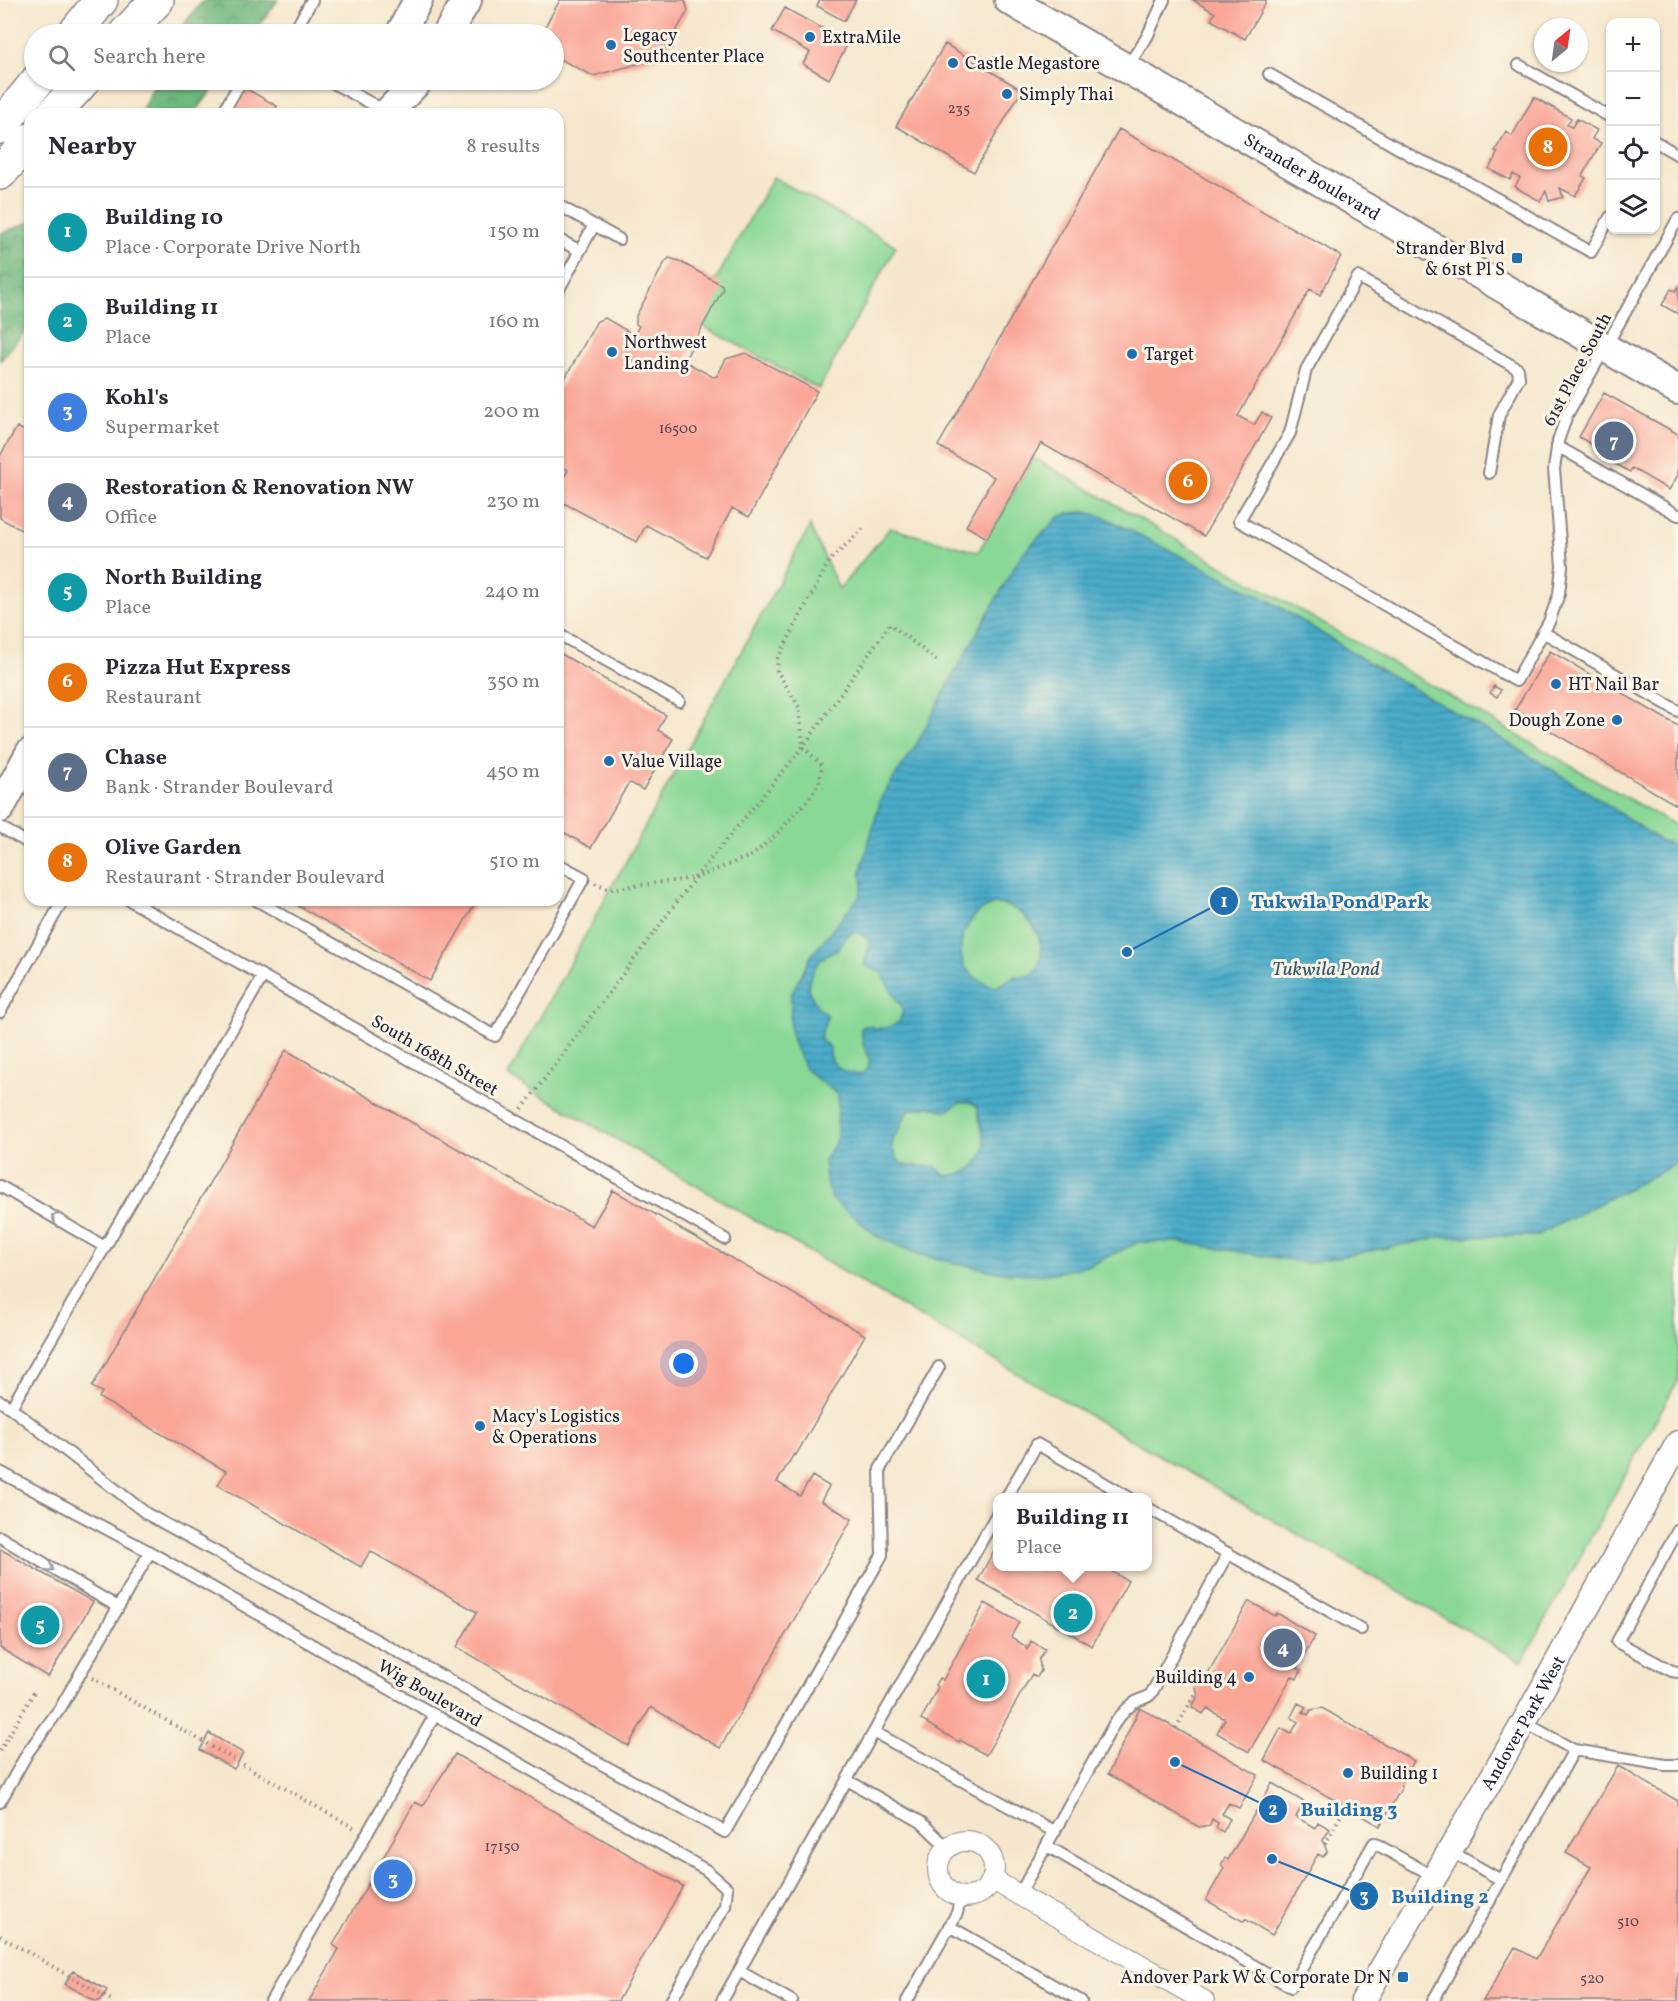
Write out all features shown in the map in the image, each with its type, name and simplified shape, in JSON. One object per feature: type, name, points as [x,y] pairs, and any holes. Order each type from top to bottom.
[{"type":"highway","points":[[82,24],[101,0]]},
{"type":"highway","points":[[134,24],[157,0]]},
{"type":"highway","points":[[0,127],[30,90]]},
{"type":"highway","points":[[58,108],[75,90]]},
{"type":"highway","points":[[0,173],[24,147]]},
{"type":"main road","points":[[405,24],[418,0]]},
{"type":"main road","name":"Strander Boulevard","points":[[1010,0],[1678,390]]},
{"type":"main road","points":[[387,90],[388,108]]},
{"type":"main road","points":[[393,108],[410,90]]},
{"type":"main road","points":[[0,808],[24,764]]},
{"type":"street","name":"Andover Park West","points":[[1363,2001],[1524,1722],[1678,1443]]},
{"type":"street","points":[[959,1842],[977,1843],[990,1854],[994,1862],[993,1880],[980,1894],[961,1897],[952,1894],[940,1879],[938,1869],[940,1859],[948,1848],[959,1842]]},
{"type":"street","points":[[993,1880],[1204,2001]]},
{"type":"lane","points":[[299,24],[312,0]]},
{"type":"lane","points":[[1126,67],[1147,37],[1164,0]]},
{"type":"lane","points":[[1519,65],[1606,114]]},
{"type":"lane","points":[[1269,74],[1417,159],[1457,176],[1591,252],[1606,226]]},
{"type":"lane","points":[[225,108],[236,90]]},
{"type":"lane","points":[[346,90],[379,108]]},
{"type":"lane","points":[[1660,144],[1678,155]]},
{"type":"lane","points":[[564,208],[620,239]]},
{"type":"lane","name":"61st Place South","points":[[1489,473],[1499,415],[1519,378],[1518,369],[1358,277],[1306,370],[1290,433],[1239,521],[1516,681],[1543,632],[1559,594],[1562,566],[1554,469],[1557,446],[1567,415],[1678,219]]},
{"type":"lane","points":[[564,280],[594,225]]},
{"type":"lane","points":[[564,242],[580,251]]},
{"type":"lane","points":[[1557,446],[1678,515]]},
{"type":"lane","points":[[1543,632],[1678,711]]},
{"type":"lane","points":[[564,637],[679,701]]},
{"type":"lane","points":[[0,827],[24,841]]},
{"type":"lane","points":[[267,906],[495,1036],[584,878],[564,867]]},
{"type":"lane","points":[[0,1012],[60,906]]},
{"type":"lane","name":"South 168th Street","points":[[140,906],[725,1239]]},
{"type":"lane","points":[[11,1408],[263,976]]},
{"type":"lane","points":[[0,1186],[105,1246]]},
{"type":"lane","points":[[0,1401],[147,1514],[725,1832],[882,1555],[880,1469],[939,1367]]},
{"type":"lane","points":[[1008,1493],[1037,1444],[1123,1493]]},
{"type":"lane","name":"Wig Boulevard","points":[[0,1472],[150,1552],[706,1870],[727,1888],[725,1906],[671,2001]]},
{"type":"lane","points":[[1152,1510],[1361,1629]]},
{"type":"lane","points":[[722,2001],[993,1521]]},
{"type":"lane","points":[[1678,1530],[1673,1549],[1617,1642],[1678,1672]]},
{"type":"lane","points":[[0,1537],[118,1607]]},
{"type":"lane","points":[[1,1795],[28,1752],[61,1707],[150,1552]]},
{"type":"lane","points":[[1019,1895],[1114,1724],[1121,1714],[1151,1694],[1228,1553]]},
{"type":"lane","points":[[271,2001],[435,1715]]},
{"type":"lane","points":[[1524,1722],[1574,1750],[1665,1765],[1678,1765]]},
{"type":"lane","points":[[874,1732],[1054,1832]]},
{"type":"lane","points":[[1433,2001],[1574,1750]]},
{"type":"lane","points":[[847,1780],[921,1822],[948,1848]]},
{"type":"lane","points":[[1047,1846],[1292,1987],[1374,1843],[1434,1877]]},
{"type":"lane","points":[[1449,1851],[1501,1880]]},
{"type":"lane","points":[[907,2001],[957,1913],[961,1897]]},
{"type":"lane","points":[[949,1926],[1081,2001]]},
{"type":"lane","points":[[739,1971],[792,2001]]},
{"type":"path","points":[[584,878],[610,889],[695,878],[753,855],[795,816],[819,783],[822,765],[803,747],[799,707],[777,671],[778,658],[830,560],[863,529]]},
{"type":"path","points":[[514,1119],[695,878],[803,747],[890,624],[940,663]]},
{"type":"path","points":[[81,1671],[366,1835]]},
{"type":"path","points":[[1176,1728],[1197,1691]]},
{"type":"path","points":[[0,1751],[34,1692]]},
{"type":"path","points":[[1325,1844],[1346,1806]]},
{"type":"path","points":[[0,1936],[113,2001]]},
{"type":"green space","points":[[204,0],[278,0],[260,24],[185,24]]},
{"type":"green space","points":[[152,90],[212,90],[199,108],[143,108]]},
{"type":"green space","points":[[773,177],[896,246],[819,389],[693,321]]},
{"type":"green space","points":[[24,224],[24,332],[0,361],[0,234]]},
{"type":"green space","points":[[1034,458],[1678,827],[1678,1380],[1522,1662],[1102,1423],[508,1076],[810,526],[839,589],[890,528],[978,552]]},
{"type":"water","name":"Tukwila Pond","points":[[1085,512],[1102,516],[1270,601],[1366,661],[1517,748],[1596,797],[1659,840],[1678,846],[1678,1160],[1668,1168],[1536,1236],[1442,1237],[1308,1263],[1179,1242],[1138,1242],[1089,1266],[1042,1275],[997,1272],[920,1255],[878,1237],[832,1199],[827,1187],[824,1161],[837,1140],[838,1095],[805,1069],[790,1030],[791,995],[811,956],[860,896],[863,881],[860,874],[881,798],[916,745],[1021,555],[1059,517],[1069,513]],"holes":[[[996,904],[1008,906],[1028,920],[1036,931],[1041,954],[1038,965],[1031,976],[1015,976],[996,987],[972,975],[965,967],[961,954],[961,944],[968,926],[980,912]],[[855,931],[868,939],[870,943],[865,966],[880,971],[903,1009],[900,1021],[892,1026],[861,1028],[863,1044],[870,1061],[866,1070],[861,1074],[844,1071],[832,1060],[830,1047],[820,1037],[828,1015],[818,1008],[808,989],[816,965],[825,956],[837,951]],[[960,1102],[970,1102],[977,1106],[984,1147],[983,1154],[976,1165],[965,1172],[946,1176],[935,1166],[902,1164],[892,1148],[893,1139],[906,1114],[910,1110],[929,1107],[948,1111]]]},
{"type":"building","name":"Legacy Southcenter Place","points":[[560,0],[685,0],[688,11],[660,58],[593,76],[564,61],[564,24],[547,24]]},
{"type":"building","points":[[820,0],[856,0],[844,21],[817,6]]},
{"type":"building","points":[[1193,0],[1267,0],[1245,39],[1211,20],[1215,13]]},
{"type":"building","name":"ExtraMile","points":[[785,8],[848,43],[829,79],[803,64],[810,52],[772,31]]},
{"type":"building","points":[[945,44],[1022,90],[974,172],[896,126]]},
{"type":"building","points":[[241,90],[248,90],[277,106],[276,108],[231,108]]},
{"type":"building","points":[[1534,97],[1571,118],[1567,125],[1572,127],[1577,119],[1597,130],[1592,139],[1601,143],[1582,176],[1586,178],[1575,196],[1560,188],[1563,197],[1549,201],[1546,191],[1540,201],[1515,187],[1520,178],[1513,174],[1510,180],[1489,169],[1498,152],[1495,151],[1506,132],[1512,136]]},
{"type":"building","name":"Target","points":[[1119,129],[1341,256],[1320,295],[1310,289],[1238,416],[1254,425],[1262,412],[1271,418],[1204,536],[1041,443],[987,538],[966,526],[994,477],[938,446]]},
{"type":"building","points":[[669,258],[679,261],[722,285],[723,289],[684,361],[713,377],[717,376],[726,359],[746,353],[817,391],[749,517],[732,508],[706,557],[646,525],[637,542],[564,503],[564,477],[568,470],[564,468],[564,380],[597,321],[605,318],[634,335],[639,326],[636,324],[636,316]]},
{"type":"building","points":[[1678,286],[1678,314],[1662,305],[1671,289],[1675,291]]},
{"type":"building","points":[[1604,393],[1678,434],[1678,475],[1669,490],[1632,468],[1630,472],[1610,461],[1613,457],[1579,437]]},
{"type":"building","points":[[17,427],[24,431],[24,532],[0,518],[0,456]]},
{"type":"building","points":[[1550,651],[1678,726],[1678,806],[1515,710]]},
{"type":"building","name":"Value Village","points":[[564,656],[666,715],[658,730],[673,739],[643,790],[631,783],[628,784],[591,848],[564,832]]},
{"type":"building","points":[[1494,686],[1501,690],[1497,697],[1490,693]]},
{"type":"building","points":[[299,906],[474,906],[430,981]]},
{"type":"building","name":"Macy's Logistics & Operations","points":[[286,1050],[592,1226],[613,1190],[865,1335],[796,1455],[794,1454],[777,1482],[800,1496],[812,1476],[829,1486],[821,1501],[852,1519],[720,1748],[651,1707],[628,1746],[457,1647],[477,1612],[370,1551],[361,1567],[218,1485],[226,1471],[99,1398],[102,1392],[92,1387]]},
{"type":"building","points":[[0,1549],[93,1602],[48,1677],[0,1648]]},
{"type":"building","points":[[993,1552],[993,1571],[1111,1571],[1128,1581],[1092,1646],[978,1580]]},
{"type":"building","name":"Building 4","points":[[1249,1601],[1275,1616],[1277,1613],[1315,1636],[1297,1668],[1301,1670],[1297,1679],[1292,1676],[1249,1752],[1217,1733],[1225,1719],[1207,1708],[1203,1714],[1192,1707],[1198,1696],[1195,1684],[1198,1679],[1203,1682]]},
{"type":"building","points":[[985,1603],[1019,1622],[1011,1637],[1025,1646],[1027,1650],[1031,1641],[1045,1649],[1039,1660],[1041,1671],[1037,1677],[1032,1674],[986,1755],[921,1720],[938,1687],[935,1685],[939,1678],[943,1680]]},
{"type":"building","name":"Building 1","points":[[1298,1703],[1306,1707],[1303,1712],[1308,1715],[1311,1710],[1322,1708],[1414,1761],[1380,1826],[1264,1760],[1281,1728],[1291,1734],[1298,1722],[1291,1717]]},
{"type":"building","points":[[1140,1708],[1258,1775],[1239,1808],[1229,1803],[1222,1814],[1230,1819],[1223,1832],[1216,1828],[1218,1823],[1212,1819],[1210,1825],[1199,1827],[1108,1774]]},
{"type":"building","points":[[209,1733],[243,1753],[234,1769],[200,1750]]},
{"type":"building","points":[[455,1754],[683,1886],[618,2001],[309,2001],[339,1949],[333,1945],[415,1802],[423,1806]]},
{"type":"building","points":[[1618,1766],[1678,1801],[1678,2001],[1483,2001],[1515,1947],[1536,1959],[1591,1867],[1566,1853]]},
{"type":"building","points":[[1272,1783],[1304,1802],[1296,1817],[1315,1828],[1318,1822],[1330,1829],[1323,1840],[1327,1852],[1323,1857],[1318,1854],[1272,1935],[1206,1900],[1224,1868],[1221,1865],[1225,1858],[1228,1860]]},
{"type":"building","points":[[73,1971],[107,1990],[100,2001],[95,2001],[65,1984]]},
{"type":"place","name":"ExtraMile","points":[[810,37]]},
{"type":"place","name":"Legacy Southcenter Place","points":[[611,45]]},
{"type":"place","name":"Castle Megastore","points":[[953,63]]},
{"type":"place","name":"Simply Thai","points":[[1007,94]]},
{"type":"place","name":"Olive Garden","points":[[1548,147]]},
{"type":"place","name":"Strander Blvd & 61st Pl S","points":[[1517,258]]},
{"type":"place","name":"Northwest Landing","points":[[612,352]]},
{"type":"place","name":"Target","points":[[1132,354]]},
{"type":"place","name":"Chase","points":[[1614,441]]},
{"type":"place","name":"Pizza Hut Express","points":[[1188,481]]},
{"type":"place","name":"HT Nail Bar","points":[[1556,684]]},
{"type":"place","name":"Dough Zone","points":[[1617,720]]},
{"type":"place","name":"Value Village","points":[[609,761]]},
{"type":"place","name":"Tukwila Pond Park","points":[[1127,952]]},
{"type":"place","name":"Macy's Logistics & Operations","points":[[480,1426]]},
{"type":"place","name":"Building 11","points":[[1073,1613]]},
{"type":"place","name":"North Building","points":[[40,1625]]},
{"type":"place","name":"Restoration & Renovation NW","points":[[1283,1648]]},
{"type":"place","name":"Building 4","points":[[1249,1677]]},
{"type":"place","name":"Building 10","points":[[986,1679]]},
{"type":"place","name":"Building 3","points":[[1175,1762]]},
{"type":"place","name":"Building 1","points":[[1348,1773]]},
{"type":"place","name":"Building 2","points":[[1272,1859]]},
{"type":"place","name":"Kohl's","points":[[393,1879]]},
{"type":"place","name":"Andover Park W & Corporate Dr N","points":[[1403,1977]]}]
